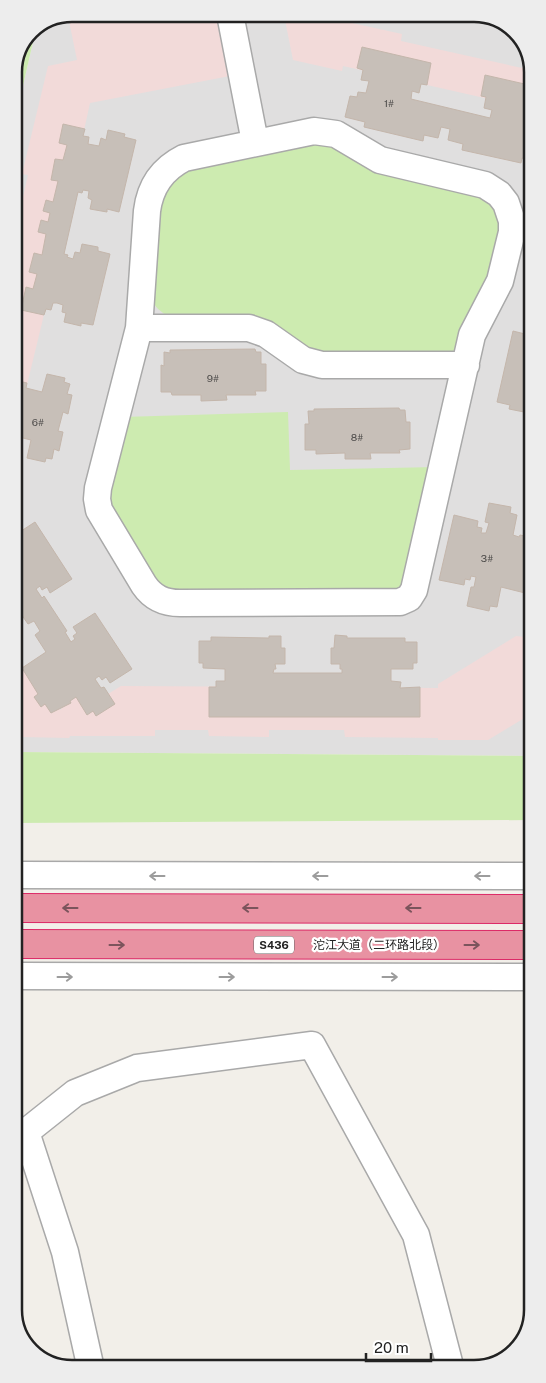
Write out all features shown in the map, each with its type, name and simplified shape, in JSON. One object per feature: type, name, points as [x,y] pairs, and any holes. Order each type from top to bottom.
[{"type":"highway","points":[[22,908],[524,908]]},
{"type":"highway","name":"沱江大道（二环路北段）","points":[[22,944],[524,945]]},
{"type":"street","points":[[232,22],[255,142]]},
{"type":"street","points":[[314,131],[329,132],[336,134],[380,160],[478,182],[490,187],[499,194],[509,208],[512,232],[500,281],[474,330],[416,583],[409,598],[400,602],[170,603],[158,599],[150,593],[99,510],[96,500],[139,328],[147,211],[150,197],[156,183],[168,169],[184,158],[314,131]]},
{"type":"street","points":[[139,328],[248,328],[266,334],[303,360],[312,364],[466,366]]},
{"type":"street","points":[[22,876],[524,876]]},
{"type":"street","points":[[22,976],[524,977]]},
{"type":"street","points":[[89,1360],[65,1252],[26,1132],[75,1093],[137,1068],[312,1045],[416,1235],[448,1360]]},
{"type":"shaded area","points":[[73,22],[483,23],[498,29],[513,42],[521,56],[524,73],[524,756],[22,752],[23,86],[33,42],[48,29],[56,25]]},
{"type":"shaded area","points":[[225,22],[235,75],[90,103],[23,402],[23,197],[28,175],[23,174],[23,170],[48,66],[77,60],[69,23]]},
{"type":"shaded area","points":[[286,23],[351,23],[402,34],[401,41],[522,68],[523,65],[524,107],[343,66],[342,71],[293,60]]},
{"type":"shaded area","points":[[516,636],[524,637],[524,718],[488,740],[345,737],[344,730],[269,730],[269,737],[209,736],[208,730],[155,730],[155,736],[22,737],[23,670],[51,713],[59,708],[60,710],[76,697],[87,715],[93,711],[96,716],[115,704],[108,694],[121,686],[438,688],[438,684]]},
{"type":"green space","points":[[33,42],[23,86],[24,60]]},
{"type":"green space","points":[[315,136],[478,187],[508,226],[462,342],[449,355],[320,359],[170,317],[158,309],[152,301],[150,297],[152,205],[171,172]]},
{"type":"green space","points":[[288,412],[290,470],[437,467],[404,592],[161,592],[111,517],[104,486],[122,417]]},
{"type":"green space","points":[[22,752],[524,756],[524,820],[22,823]]},
{"type":"building","points":[[362,47],[431,63],[427,85],[421,84],[419,93],[412,91],[411,99],[490,118],[492,110],[484,108],[486,97],[481,96],[485,75],[524,84],[524,159],[522,158],[521,163],[462,150],[463,144],[448,140],[450,129],[441,127],[438,138],[424,135],[423,141],[364,127],[365,122],[345,117],[350,96],[357,97],[358,92],[366,93],[369,81],[361,80],[363,70],[357,68]]},
{"type":"building","points":[[63,124],[85,129],[83,136],[89,137],[88,144],[99,146],[101,138],[106,140],[108,130],[125,134],[124,137],[136,140],[119,212],[107,209],[107,212],[90,209],[92,200],[88,198],[89,191],[83,190],[82,193],[78,192],[64,254],[73,259],[75,252],[80,253],[82,244],[98,247],[98,251],[110,254],[93,325],[81,323],[81,326],[64,322],[66,313],[62,312],[63,305],[57,303],[53,303],[51,310],[46,309],[44,315],[23,310],[26,287],[33,289],[37,274],[29,272],[34,253],[42,255],[46,234],[38,232],[41,220],[48,222],[50,213],[43,211],[46,200],[53,202],[58,181],[51,180],[55,159],[63,160],[67,145],[59,143]]},
{"type":"building","points":[[513,331],[524,334],[524,412],[509,409],[510,405],[497,402]]},
{"type":"building","points":[[255,349],[256,352],[261,352],[261,364],[266,364],[266,391],[255,391],[256,395],[226,395],[227,400],[201,401],[201,395],[172,395],[171,392],[161,392],[161,365],[164,366],[164,352],[170,353],[170,350]]},
{"type":"building","points":[[47,374],[65,378],[64,382],[70,384],[67,394],[72,395],[68,414],[63,412],[58,431],[63,432],[59,451],[54,449],[52,459],[46,458],[45,462],[27,458],[31,440],[23,438],[23,382],[27,383],[26,388],[42,392]]},
{"type":"building","points":[[399,408],[400,410],[405,410],[406,422],[410,422],[410,449],[399,450],[400,453],[370,453],[371,459],[345,459],[345,453],[316,454],[316,450],[305,450],[305,424],[309,424],[308,411],[314,411],[314,409]]},
{"type":"building","points":[[489,503],[511,507],[510,513],[517,515],[513,535],[519,537],[520,535],[524,536],[524,593],[501,587],[497,607],[490,606],[489,611],[467,606],[471,587],[474,587],[476,577],[471,576],[470,580],[465,579],[464,585],[439,580],[454,515],[478,521],[477,527],[482,528],[481,533],[486,533],[489,523],[485,522]]},
{"type":"building","points":[[35,522],[72,579],[50,593],[47,587],[42,590],[40,586],[36,589],[42,598],[44,596],[67,631],[65,632],[71,642],[75,639],[73,636],[77,633],[73,627],[95,613],[132,669],[110,683],[106,677],[102,680],[99,676],[95,679],[101,688],[104,687],[115,704],[96,716],[93,711],[87,715],[76,697],[70,701],[71,703],[51,713],[45,704],[41,707],[34,697],[38,694],[23,669],[46,652],[35,635],[40,631],[34,621],[28,624],[23,616],[23,530]]},
{"type":"building","points":[[335,635],[347,636],[347,638],[405,638],[405,642],[417,642],[417,663],[413,663],[413,669],[391,669],[391,681],[401,682],[400,688],[420,687],[420,717],[209,717],[209,687],[216,687],[216,681],[225,681],[225,669],[203,668],[203,663],[199,663],[199,641],[211,641],[211,637],[269,638],[269,636],[281,636],[281,648],[285,648],[285,664],[275,664],[276,669],[274,669],[273,673],[342,673],[340,664],[331,664],[331,648],[334,648]]}]
